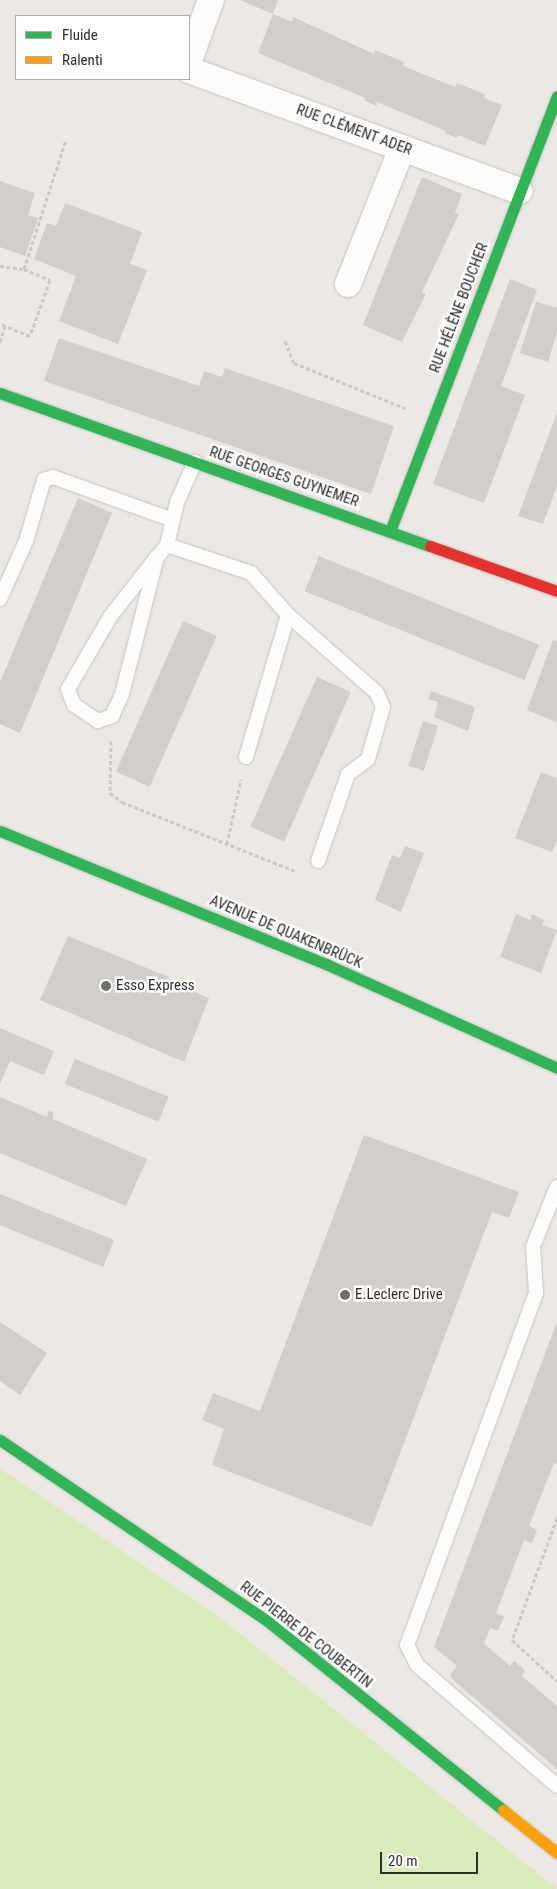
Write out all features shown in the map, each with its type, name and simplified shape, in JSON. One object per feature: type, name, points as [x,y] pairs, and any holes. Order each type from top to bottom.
[{"type":"street","points":[[190,57],[211,0]]},
{"type":"street","name":"RUE CLÉMENT ADER","points":[[190,70],[520,191]]},
{"type":"street","name":"RUE HÉLÈNE BOUCHER","points":[[390,531],[557,96]]},
{"type":"street","points":[[348,284],[402,148]]},
{"type":"street","name":"RUE GEORGES GUYNEMER","points":[[0,393],[557,591]]},
{"type":"street","name":"AVENUE DE QUAKENBRÜCK","points":[[0,832],[326,964],[557,1068]]},
{"type":"street","name":"RUE PIERRE DE COUBERTIN","points":[[0,1440],[266,1620],[557,1853]]},
{"type":"lane","points":[[157,558],[122,694],[112,716],[98,721],[74,705],[68,689],[110,617],[167,545],[173,520],[195,462]]},
{"type":"lane","points":[[0,600],[26,541],[44,480],[53,477],[173,520]]},
{"type":"lane","points":[[167,545],[251,573],[288,614],[376,693],[382,707],[368,759],[348,774],[318,861]]},
{"type":"lane","points":[[246,757],[288,614]]},
{"type":"lane","points":[[557,1187],[533,1246],[536,1293],[407,1645],[417,1665],[557,1786]]},
{"type":"path","points":[[24,269],[66,140]]},
{"type":"path","points":[[0,266],[24,269],[50,280],[30,336],[0,324]]},
{"type":"path","points":[[0,342],[5,326]]},
{"type":"path","points":[[285,340],[294,363],[432,418]]},
{"type":"path","points":[[112,716],[110,793],[122,802],[302,874],[318,861]]},
{"type":"path","points":[[227,844],[246,757]]},
{"type":"path","points":[[557,1518],[512,1640],[557,1681]]},
{"type":"green space","points":[[0,1469],[213,1612],[557,1889],[0,1889]]},
{"type":"building","points":[[240,0],[278,0],[273,14]]},
{"type":"building","points":[[273,14],[292,22],[293,17],[374,54],[375,50],[404,62],[403,66],[455,87],[457,83],[485,94],[484,98],[502,105],[485,146],[458,135],[456,138],[445,133],[446,131],[377,102],[376,106],[364,100],[365,98],[258,53]]},
{"type":"building","points":[[422,177],[462,194],[455,213],[459,214],[422,292],[426,294],[402,342],[363,325]]},
{"type":"building","points":[[0,181],[35,193],[28,215],[38,218],[25,256],[0,247]]},
{"type":"building","points":[[65,203],[142,232],[130,264],[147,270],[118,344],[59,321],[76,276],[34,259],[47,223],[56,226]]},
{"type":"building","points":[[510,279],[537,290],[501,386],[525,395],[484,503],[433,484]]},
{"type":"building","points":[[536,302],[557,308],[557,332],[548,362],[520,353]]},
{"type":"building","points":[[59,338],[199,386],[204,371],[222,377],[225,368],[394,426],[371,494],[44,381]]},
{"type":"building","points":[[557,413],[557,486],[543,524],[518,516]]},
{"type":"building","points":[[78,498],[112,513],[20,733],[0,724],[0,682]]},
{"type":"building","points":[[319,556],[539,645],[525,680],[305,591]]},
{"type":"building","points":[[183,621],[217,636],[150,787],[116,772]]},
{"type":"building","points":[[553,640],[557,641],[557,722],[527,710]]},
{"type":"building","points":[[317,677],[351,692],[284,842],[250,827]]},
{"type":"building","points":[[431,691],[475,707],[468,731],[434,717],[438,702],[428,699]]},
{"type":"building","points":[[423,721],[438,726],[424,771],[408,766]]},
{"type":"building","points":[[541,772],[557,778],[557,840],[552,852],[515,838]]},
{"type":"building","points":[[405,846],[424,853],[401,912],[375,900],[392,855],[400,858]]},
{"type":"building","points":[[516,914],[530,920],[532,914],[544,920],[542,925],[557,930],[541,973],[500,957]]},
{"type":"building","name":"Esso Express","points":[[68,936],[169,977],[167,980],[209,998],[184,1062],[40,1000]]},
{"type":"building","points":[[0,1028],[54,1051],[44,1075],[10,1061],[0,1084]]},
{"type":"building","points":[[75,1059],[169,1097],[159,1122],[65,1084]]},
{"type":"building","points":[[0,1097],[47,1117],[49,1110],[53,1112],[53,1119],[147,1159],[126,1206],[0,1153]]},
{"type":"building","points":[[364,1135],[519,1192],[509,1218],[492,1212],[372,1527],[212,1465],[224,1429],[202,1420],[213,1393],[260,1411]]},
{"type":"building","points":[[0,1194],[114,1240],[103,1267],[0,1225]]},
{"type":"building","points":[[0,1322],[47,1353],[20,1395],[0,1381]]},
{"type":"building","points":[[557,1322],[557,1464],[554,1463],[529,1526],[537,1530],[532,1543],[524,1540],[496,1613],[504,1616],[498,1631],[490,1628],[484,1644],[510,1666],[514,1661],[525,1670],[522,1676],[557,1706],[557,1769],[453,1680],[450,1675],[457,1666],[434,1647]]},
{"type":"traffic: fast","points":[[390,531],[557,96]]},
{"type":"traffic: fast","points":[[0,393],[430,546]]},
{"type":"traffic: fast","points":[[0,831],[326,964],[557,1068]]},
{"type":"traffic: fast","points":[[0,1440],[266,1620],[503,1810]]},
{"type":"traffic: slow","points":[[503,1810],[557,1853]]},
{"type":"traffic: jam","points":[[430,546],[557,591]]},
{"type":"place","name":"Esso Express","points":[[106,986]]},
{"type":"place","name":"E.Leclerc Drive","points":[[345,1295]]}]
